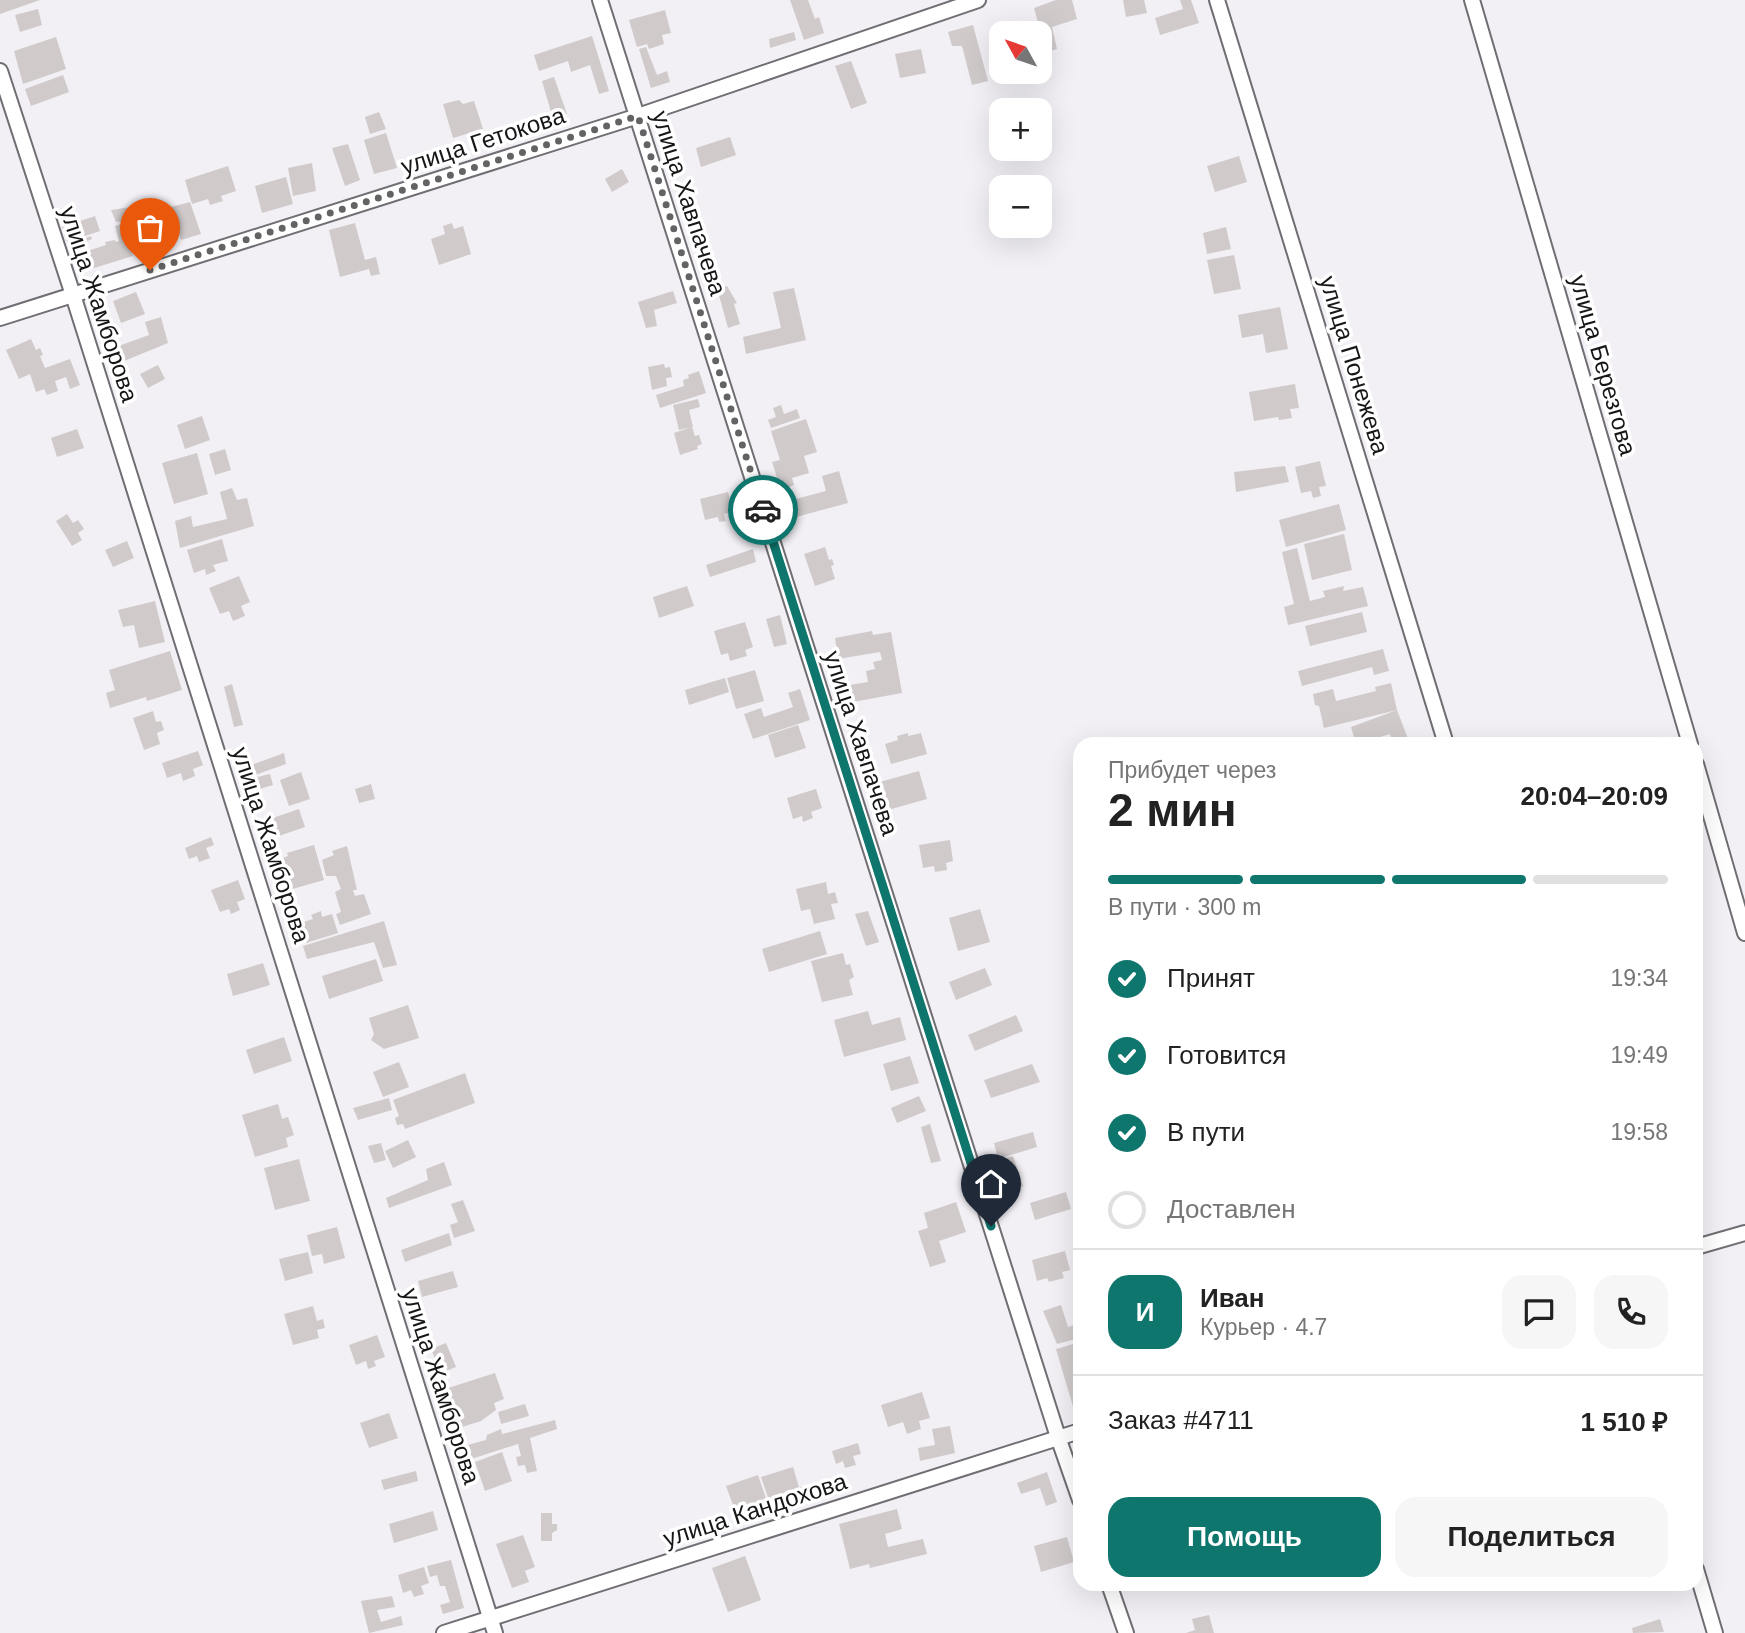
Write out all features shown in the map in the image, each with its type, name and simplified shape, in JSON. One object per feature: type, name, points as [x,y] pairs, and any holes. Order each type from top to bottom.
[{"type":"street","name":"улица Хавпачева","points":[[600,0],[1073,1480]]},
{"type":"street","name":"улица Гетокова","points":[[0,318],[638,116],[978,0]]},
{"type":"street","name":"улица Понежева","points":[[1217,0],[1445,737]]},
{"type":"street","name":"улица Березгова","points":[[1472,0],[1688,737]]},
{"type":"street","name":"улица Жамборова","points":[[0,71],[495,1633]]},
{"type":"street","points":[[1703,788],[1745,933]]},
{"type":"street","points":[[1703,1245],[1745,1233]]},
{"type":"street","name":"улица Кандохова","points":[[444,1633],[1073,1432]]},
{"type":"street","points":[[1111,1591],[1126,1633]]},
{"type":"street","points":[[1702,1591],[1714,1633]]},
{"type":"building","points":[[0,0],[40,0],[0,14]]},
{"type":"building","points":[[790,0],[808,0],[815,19],[819,17],[824,33],[804,40]]},
{"type":"building","points":[[1056,0],[1072,0],[1077,19],[1052,27],[1052,21],[1038,21],[1034,8]]},
{"type":"building","points":[[1123,0],[1144,0],[1147,13],[1126,17]]},
{"type":"building","points":[[1180,0],[1191,0],[1199,23],[1160,35],[1155,18],[1183,9]]},
{"type":"building","points":[[38,9],[42,25],[20,32],[15,15]]},
{"type":"building","points":[[665,10],[671,33],[662,35],[664,44],[649,49],[647,44],[637,47],[629,20]]},
{"type":"building","points":[[973,25],[988,81],[972,85],[962,46],[952,46],[948,32]]},
{"type":"building","points":[[1052,27],[1057,49],[1052,50]]},
{"type":"building","points":[[794,32],[796,40],[770,48],[769,39]]},
{"type":"building","points":[[592,36],[609,91],[599,94],[590,65],[571,72],[568,61],[539,71],[534,55]]},
{"type":"building","points":[[56,37],[66,69],[23,84],[14,51]]},
{"type":"building","points":[[646,47],[657,75],[667,71],[670,82],[651,88],[639,49]]},
{"type":"building","points":[[921,49],[926,73],[900,78],[895,54]]},
{"type":"building","points":[[851,61],[867,103],[851,109],[835,66]]},
{"type":"building","points":[[63,75],[69,92],[31,106],[25,89]]},
{"type":"building","points":[[554,77],[567,114],[553,119],[542,81]]},
{"type":"building","points":[[459,100],[463,104],[474,101],[483,129],[453,138],[443,104]]},
{"type":"building","points":[[379,112],[386,129],[370,134],[365,117]]},
{"type":"building","points":[[386,133],[397,168],[374,174],[364,140]]},
{"type":"building","points":[[730,137],[736,155],[701,167],[696,148]]},
{"type":"building","points":[[348,144],[360,180],[345,186],[332,148]]},
{"type":"building","points":[[1239,156],[1247,182],[1215,192],[1207,166]]},
{"type":"building","points":[[312,163],[316,191],[293,196],[288,168]]},
{"type":"building","points":[[228,166],[236,191],[221,196],[223,201],[210,205],[208,199],[192,204],[185,180]]},
{"type":"building","points":[[622,169],[629,182],[612,192],[605,179]]},
{"type":"building","points":[[286,177],[293,204],[262,213],[255,186]]},
{"type":"building","points":[[190,202],[201,234],[181,240],[171,207]]},
{"type":"building","points":[[131,207],[143,252],[135,255],[123,221],[116,222],[111,210]]},
{"type":"building","points":[[95,216],[100,231],[67,242],[62,227]]},
{"type":"building","points":[[355,223],[365,260],[376,257],[380,274],[371,276],[369,269],[340,277],[329,230]]},
{"type":"building","points":[[452,223],[454,229],[463,226],[471,254],[439,265],[431,239],[445,234],[443,226]]},
{"type":"building","points":[[122,224],[133,256],[78,273],[71,243],[91,236],[92,239],[76,246],[81,253],[106,245],[105,242],[119,241],[115,226]]},
{"type":"building","points":[[1226,227],[1231,249],[1207,254],[1203,233]]},
{"type":"building","points":[[1234,255],[1241,289],[1214,294],[1207,260]]},
{"type":"building","points":[[727,286],[737,303],[734,304],[740,324],[728,328],[717,288]]},
{"type":"building","points":[[794,288],[806,340],[746,354],[743,337],[781,328],[773,292]]},
{"type":"building","points":[[673,291],[677,303],[654,310],[657,326],[646,328],[638,302]]},
{"type":"building","points":[[136,292],[145,314],[121,323],[113,301]]},
{"type":"building","points":[[101,299],[112,329],[105,332],[95,301]]},
{"type":"building","points":[[1280,307],[1288,349],[1266,353],[1263,334],[1242,338],[1238,315]]},
{"type":"building","points":[[161,317],[168,343],[119,363],[113,348],[149,335],[145,322]]},
{"type":"building","points":[[31,339],[36,350],[40,348],[45,368],[70,359],[80,385],[70,389],[66,377],[55,381],[58,391],[47,395],[44,389],[36,392],[30,374],[19,379],[6,350]]},
{"type":"building","points":[[664,364],[665,368],[670,367],[672,377],[666,378],[667,386],[652,390],[648,367]]},
{"type":"building","points":[[158,365],[165,379],[148,388],[140,374]]},
{"type":"building","points":[[699,371],[706,393],[660,408],[656,395],[684,386],[683,380],[689,378],[688,375]]},
{"type":"building","points":[[1295,384],[1299,408],[1290,409],[1292,418],[1254,421],[1249,392]]},
{"type":"building","points":[[698,399],[700,407],[689,410],[693,427],[679,430],[673,405]]},
{"type":"building","points":[[781,405],[784,414],[797,409],[800,418],[771,428],[768,420],[776,417],[773,408]]},
{"type":"building","points":[[202,416],[210,440],[185,449],[177,425]]},
{"type":"building","points":[[806,419],[817,452],[804,456],[809,473],[792,478],[794,485],[781,490],[772,462],[780,460],[771,431]]},
{"type":"building","points":[[692,427],[702,444],[697,446],[698,449],[680,455],[674,433]]},
{"type":"building","points":[[77,429],[84,448],[57,457],[51,438]]},
{"type":"building","points":[[225,449],[231,470],[215,475],[209,454]]},
{"type":"building","points":[[197,453],[208,494],[174,504],[162,463]]},
{"type":"building","points":[[1320,461],[1326,486],[1319,487],[1321,496],[1313,498],[1311,491],[1301,493],[1295,467]]},
{"type":"building","points":[[1285,466],[1289,482],[1236,492],[1234,472]]},
{"type":"building","points":[[839,471],[848,503],[796,517],[792,500],[826,491],[822,476]]},
{"type":"building","points":[[232,488],[237,500],[247,498],[254,526],[180,548],[175,521],[191,516],[193,527],[227,519],[220,492]]},
{"type":"building","points":[[728,492],[733,512],[724,514],[726,521],[719,522],[718,517],[705,520],[700,499]]},
{"type":"building","points":[[1339,504],[1346,530],[1286,547],[1279,520]]},
{"type":"building","points":[[67,514],[73,523],[78,520],[84,529],[78,533],[82,540],[72,546],[56,521]]},
{"type":"building","points":[[1344,534],[1352,570],[1312,580],[1304,544]]},
{"type":"building","points":[[222,539],[228,561],[213,565],[216,571],[206,575],[205,569],[194,573],[187,550]]},
{"type":"building","points":[[127,541],[134,558],[113,567],[105,550]]},
{"type":"building","points":[[825,547],[829,560],[832,559],[834,565],[831,566],[835,579],[815,586],[804,554]]},
{"type":"building","points":[[1297,548],[1310,601],[1325,597],[1323,591],[1344,586],[1343,591],[1363,587],[1368,606],[1288,625],[1284,607],[1294,604],[1282,552]]},
{"type":"building","points":[[753,549],[756,562],[710,577],[706,565]]},
{"type":"building","points":[[239,576],[250,602],[241,606],[245,616],[233,621],[229,611],[220,614],[209,588]]},
{"type":"building","points":[[687,586],[694,606],[659,618],[653,597]]},
{"type":"building","points":[[155,601],[165,642],[139,648],[134,625],[123,627],[118,610]]},
{"type":"building","points":[[1362,612],[1367,632],[1310,646],[1305,626]]},
{"type":"building","points":[[780,615],[787,644],[774,647],[766,619]]},
{"type":"building","points":[[745,622],[753,647],[745,650],[747,656],[730,661],[728,653],[721,655],[714,631]]},
{"type":"building","points":[[872,631],[873,635],[891,632],[902,693],[853,702],[850,685],[868,682],[866,671],[875,669],[873,662],[882,660],[880,652],[838,659],[835,638]]},
{"type":"building","points":[[1383,649],[1389,671],[1374,675],[1372,667],[1302,686],[1298,671]]},
{"type":"building","points":[[170,651],[182,690],[147,701],[146,697],[110,708],[106,693],[115,690],[109,670]]},
{"type":"building","points":[[755,670],[764,701],[736,709],[727,678]]},
{"type":"building","points":[[725,678],[729,692],[689,705],[685,690]]},
{"type":"building","points":[[1391,683],[1397,710],[1324,728],[1313,694],[1333,689],[1336,701],[1376,691],[1375,687]]},
{"type":"building","points":[[232,684],[243,725],[234,727],[224,687]]},
{"type":"building","points":[[800,689],[810,720],[753,739],[744,714],[761,708],[764,717],[793,707],[788,693]]},
{"type":"building","points":[[1397,710],[1407,737],[1391,737],[1390,734],[1380,737],[1354,737],[1351,727]]},
{"type":"building","points":[[153,711],[156,722],[161,721],[164,730],[157,733],[160,744],[144,750],[133,718]]},
{"type":"building","points":[[798,725],[806,748],[775,758],[768,735]]},
{"type":"building","points":[[908,733],[908,736],[921,733],[927,754],[891,764],[885,744]]},
{"type":"building","points":[[198,751],[203,765],[193,769],[195,776],[183,781],[181,773],[167,778],[162,763]]},
{"type":"building","points":[[284,753],[286,764],[255,775],[251,765]]},
{"type":"building","points":[[919,771],[927,799],[888,810],[880,782]]},
{"type":"building","points":[[301,772],[310,799],[289,806],[280,780]]},
{"type":"building","points":[[270,774],[273,785],[256,790],[253,778]]},
{"type":"building","points":[[371,784],[375,799],[359,803],[355,789]]},
{"type":"building","points":[[816,789],[822,808],[811,812],[813,818],[803,822],[802,816],[793,819],[787,798]]},
{"type":"building","points":[[299,809],[305,827],[270,839],[264,821]]},
{"type":"building","points":[[211,837],[214,845],[206,848],[210,858],[199,862],[197,856],[189,859],[185,848]]},
{"type":"building","points":[[950,840],[953,861],[946,863],[947,870],[935,872],[934,866],[923,868],[919,845]]},
{"type":"building","points":[[314,845],[324,880],[289,890],[280,859],[288,856],[287,853]]},
{"type":"building","points":[[347,846],[357,890],[353,890],[355,896],[364,894],[371,914],[340,925],[336,914],[341,912],[335,892],[341,889],[336,876],[326,876],[322,860],[334,855],[332,851]]},
{"type":"building","points":[[238,880],[245,899],[237,902],[240,910],[231,914],[229,909],[220,912],[211,890]]},
{"type":"building","points":[[826,882],[828,894],[835,892],[838,903],[831,904],[835,919],[814,924],[810,909],[801,911],[796,889]]},
{"type":"building","points":[[980,909],[990,942],[958,951],[949,918]]},
{"type":"building","points":[[321,911],[322,917],[332,914],[338,933],[306,943],[300,923],[313,919],[311,915]]},
{"type":"building","points":[[868,911],[879,942],[866,946],[855,914]]},
{"type":"building","points":[[384,921],[397,965],[383,968],[374,942],[307,959],[303,946]]},
{"type":"building","points":[[820,931],[827,954],[769,972],[762,949]]},
{"type":"building","points":[[843,953],[846,965],[850,964],[854,977],[849,980],[853,995],[822,1002],[811,961]]},
{"type":"building","points":[[376,959],[383,981],[329,999],[322,976]]},
{"type":"building","points":[[263,963],[270,985],[233,996],[227,974]]},
{"type":"building","points":[[985,968],[992,985],[956,1000],[949,982]]},
{"type":"building","points":[[408,1005],[419,1038],[384,1049],[371,1040],[374,1034],[369,1018]]},
{"type":"building","points":[[868,1011],[872,1025],[900,1017],[906,1040],[844,1057],[834,1020]]},
{"type":"building","points":[[1016,1015],[1023,1031],[975,1051],[968,1035]]},
{"type":"building","points":[[284,1037],[292,1061],[254,1074],[246,1050]]},
{"type":"building","points":[[910,1056],[919,1083],[891,1091],[883,1064]]},
{"type":"building","points":[[399,1062],[409,1087],[383,1097],[373,1072]]},
{"type":"building","points":[[1032,1064],[1040,1082],[991,1098],[984,1080]]},
{"type":"building","points":[[465,1073],[475,1103],[405,1129],[403,1124],[397,1125],[395,1118],[399,1116],[393,1100]]},
{"type":"building","points":[[919,1096],[926,1111],[897,1123],[891,1108]]},
{"type":"building","points":[[389,1098],[392,1110],[358,1120],[353,1108]]},
{"type":"building","points":[[278,1104],[282,1119],[288,1117],[294,1135],[286,1138],[288,1147],[255,1157],[242,1115]]},
{"type":"building","points":[[930,1124],[941,1161],[931,1163],[921,1127]]},
{"type":"building","points":[[1033,1132],[1037,1147],[998,1159],[994,1143]]},
{"type":"building","points":[[408,1140],[416,1157],[393,1168],[385,1151]]},
{"type":"building","points":[[381,1143],[386,1160],[374,1163],[368,1146]]},
{"type":"building","points":[[1013,1156],[1023,1186],[1010,1191],[1000,1160]]},
{"type":"building","points":[[299,1159],[310,1201],[275,1210],[264,1168]]},
{"type":"building","points":[[444,1162],[452,1185],[389,1208],[386,1198],[428,1180],[426,1169]]},
{"type":"building","points":[[1066,1192],[1071,1209],[1035,1220],[1030,1203]]},
{"type":"building","points":[[463,1200],[475,1231],[454,1238],[450,1225],[458,1222],[451,1204]]},
{"type":"building","points":[[956,1202],[966,1232],[939,1241],[946,1262],[930,1267],[918,1231],[928,1228],[924,1213]]},
{"type":"building","points":[[337,1227],[345,1258],[324,1264],[322,1254],[312,1256],[307,1235]]},
{"type":"building","points":[[449,1233],[452,1245],[405,1262],[401,1250]]},
{"type":"building","points":[[1065,1251],[1070,1270],[1062,1272],[1064,1278],[1049,1282],[1047,1278],[1037,1281],[1032,1260]]},
{"type":"building","points":[[308,1252],[313,1273],[285,1281],[279,1259]]},
{"type":"building","points":[[453,1271],[458,1287],[422,1297],[418,1281]]},
{"type":"building","points":[[1061,1305],[1068,1327],[1073,1325],[1073,1340],[1057,1344],[1043,1311]]},
{"type":"building","points":[[313,1306],[317,1321],[323,1319],[325,1328],[317,1330],[319,1338],[293,1345],[284,1314]]},
{"type":"building","points":[[377,1335],[385,1357],[374,1361],[376,1366],[368,1369],[366,1361],[356,1365],[349,1345]]},
{"type":"building","points":[[446,1343],[456,1367],[441,1373],[431,1349]]},
{"type":"building","points":[[1073,1344],[1073,1407],[1056,1349]]},
{"type":"building","points":[[495,1373],[504,1399],[494,1403],[496,1410],[481,1421],[459,1428],[445,1389]]},
{"type":"building","points":[[922,1392],[930,1418],[919,1421],[921,1429],[907,1434],[903,1422],[888,1427],[881,1405]]},
{"type":"building","points":[[525,1404],[529,1416],[501,1424],[498,1412]]},
{"type":"building","points":[[389,1413],[398,1438],[369,1448],[360,1423]]},
{"type":"building","points":[[555,1420],[557,1429],[530,1438],[537,1471],[527,1473],[525,1465],[518,1466],[516,1457],[521,1456],[518,1444],[468,1460],[464,1446],[486,1440],[487,1435],[501,1429],[502,1434]]},
{"type":"building","points":[[950,1426],[955,1453],[920,1461],[918,1448],[935,1445],[932,1429]]},
{"type":"building","points":[[858,1443],[861,1454],[853,1456],[856,1465],[845,1468],[843,1461],[836,1464],[832,1451]]},
{"type":"building","points":[[502,1452],[512,1481],[485,1491],[475,1462]]},
{"type":"building","points":[[793,1467],[799,1487],[813,1490],[812,1496],[772,1509],[761,1477]]},
{"type":"building","points":[[416,1471],[418,1481],[384,1490],[381,1480]]},
{"type":"building","points":[[1047,1472],[1057,1502],[1046,1506],[1040,1488],[1021,1494],[1017,1483]]},
{"type":"building","points":[[758,1475],[771,1513],[740,1524],[726,1486]]},
{"type":"building","points":[[897,1509],[902,1529],[885,1534],[888,1547],[923,1539],[927,1554],[870,1568],[869,1564],[850,1569],[839,1524]]},
{"type":"building","points":[[433,1511],[438,1530],[394,1543],[389,1524]]},
{"type":"building","points":[[541,1513],[552,1513],[552,1524],[557,1524],[557,1530],[552,1533],[552,1541],[541,1541]]},
{"type":"building","points":[[523,1535],[535,1567],[525,1571],[529,1582],[512,1588],[496,1544]]},
{"type":"building","points":[[1067,1537],[1073,1562],[1041,1572],[1034,1546]]},
{"type":"building","points":[[745,1556],[761,1600],[728,1612],[712,1568]]},
{"type":"building","points":[[451,1560],[464,1608],[443,1614],[440,1605],[450,1602],[445,1586],[440,1586],[437,1575],[430,1577],[427,1566]]},
{"type":"building","points":[[424,1567],[429,1583],[421,1586],[424,1594],[414,1597],[411,1590],[403,1593],[398,1575]]},
{"type":"building","points":[[392,1596],[395,1607],[377,1610],[381,1622],[401,1616],[403,1625],[369,1633],[361,1601]]},
{"type":"building","points":[[1209,1615],[1214,1633],[1186,1633],[1195,1630],[1192,1619]]},
{"type":"building","points":[[1660,1619],[1664,1632],[1633,1633],[1632,1628]]},
{"type":"way so far","points":[[150,270],[638,116],[763,510]]},
{"type":"route","points":[[763,510],[991,1226]]}]
